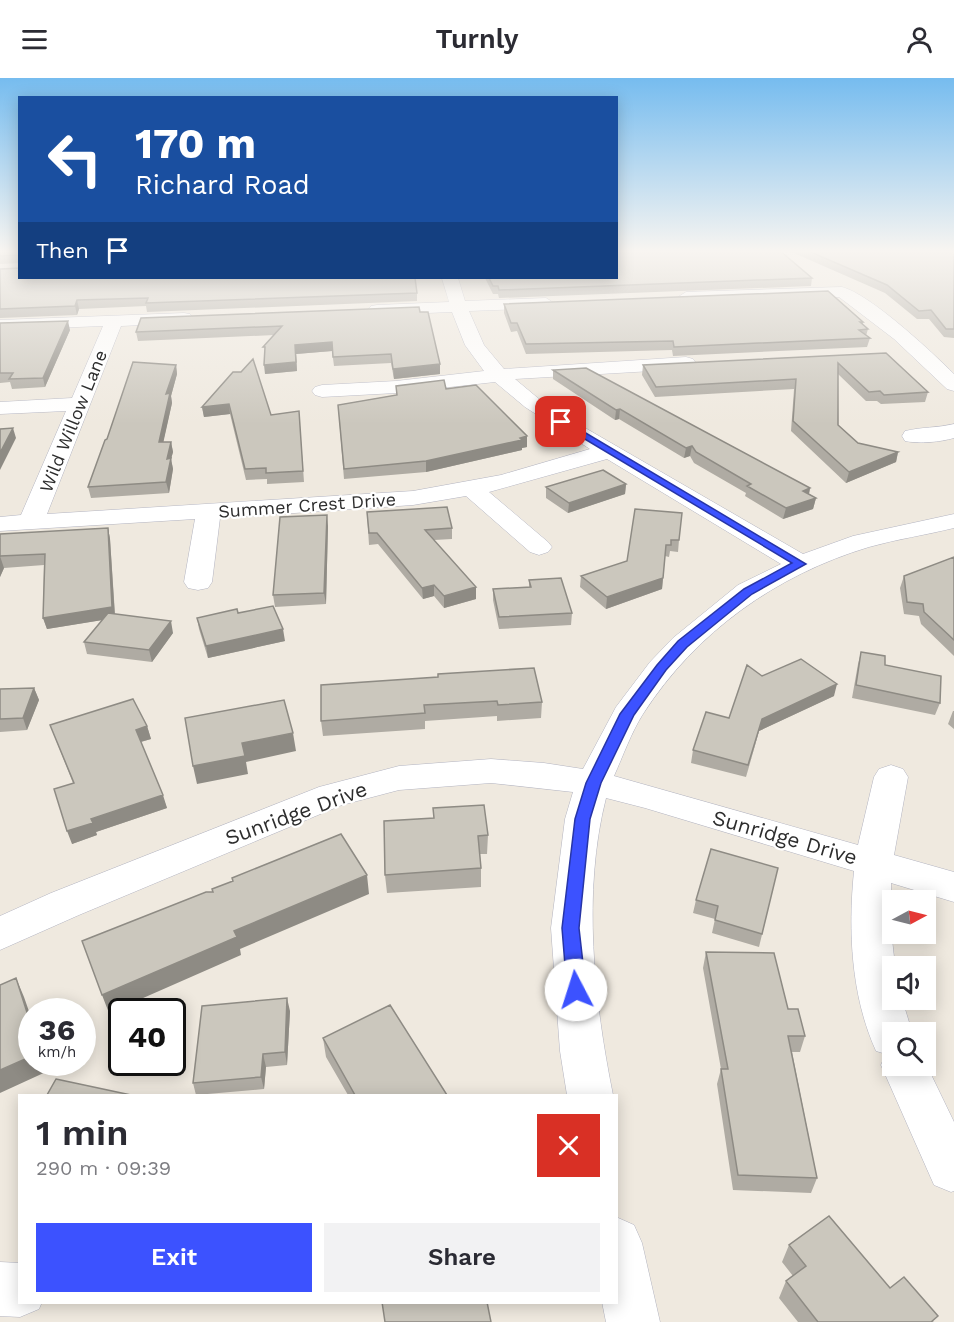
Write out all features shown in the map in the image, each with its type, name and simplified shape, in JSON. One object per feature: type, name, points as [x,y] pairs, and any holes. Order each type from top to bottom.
[{"type":"street","points":[[366,310],[426,308]]},
{"type":"street","points":[[459,308],[467,331],[479,352],[498,375],[545,412],[801,564]]},
{"type":"street","points":[[866,308],[920,352],[954,385]]},
{"type":"street","points":[[0,325],[198,317]]},
{"type":"street","name":"Wild Willow Lane","points":[[31,522],[114,321]]},
{"type":"street","points":[[896,353],[942,351]]},
{"type":"street","points":[[322,391],[396,387],[535,371],[710,362]]},
{"type":"street","points":[[0,408],[80,404]]},
{"type":"street","points":[[914,436],[945,434],[954,430]]},
{"type":"street","name":"Summer Crest Drive","points":[[0,524],[413,498],[472,489],[609,451]]},
{"type":"street","points":[[472,489],[539,547]]},
{"type":"street","points":[[198,582],[208,512]]},
{"type":"street","points":[[590,1094],[582,1051],[571,928],[583,819],[593,783],[627,714],[661,668],[683,644],[748,591],[801,564],[862,541],[954,521]]},
{"type":"street","name":"Sunridge Drive","points":[[0,934],[65,904],[308,805],[367,785],[409,777],[491,771],[518,772],[593,783],[954,886]]},
{"type":"street","points":[[887,1022],[871,954],[874,862],[891,777]]},
{"type":"street","points":[[908,1076],[951,1168]]},
{"type":"street","points":[[618,1252],[633,1322]]},
{"type":"street","points":[[0,1289],[18,1290]]},
{"type":"building","points":[[419,308],[420,312],[428,312],[440,364],[393,369],[391,354],[333,357],[332,342],[295,345],[296,362],[264,365],[265,347],[263,347],[282,326],[136,332],[141,318]]},
{"type":"building","points":[[505,308],[847,308],[863,322],[860,322],[868,329],[859,330],[870,338],[674,347],[673,341],[526,344],[517,323],[511,323]]},
{"type":"building","points":[[915,308],[954,308],[954,329],[946,329],[931,310],[919,311]]},
{"type":"building","points":[[68,321],[43,378],[9,379],[13,373],[0,373],[0,323]]},
{"type":"building","points":[[886,353],[928,392],[884,395],[880,391],[869,392],[838,363],[838,425],[858,443],[898,452],[849,472],[793,421],[796,379],[656,387],[643,365]]},
{"type":"building","points":[[253,359],[271,415],[299,411],[303,471],[266,473],[266,468],[245,469],[229,404],[202,407],[233,372],[241,372]]},
{"type":"building","points":[[133,362],[176,365],[166,394],[170,393],[159,442],[171,442],[167,459],[171,458],[166,482],[88,487],[107,439]]},
{"type":"building","points":[[586,368],[810,488],[803,491],[816,498],[786,508],[747,486],[751,484],[696,452],[692,446],[686,448],[620,409],[616,410],[553,370]]},
{"type":"building","points":[[444,380],[446,389],[476,385],[527,436],[520,438],[522,440],[426,461],[344,469],[338,405],[397,395],[396,386]]},
{"type":"building","points":[[13,428],[0,453],[0,429]]},
{"type":"building","points":[[603,470],[626,484],[569,503],[546,487]]},
{"type":"building","points":[[447,507],[452,528],[425,530],[476,587],[444,596],[434,585],[422,588],[377,533],[369,533],[367,512]]},
{"type":"building","points":[[635,509],[682,513],[679,540],[671,540],[671,545],[666,545],[663,578],[607,597],[581,576],[627,561]]},
{"type":"building","points":[[327,515],[324,593],[273,595],[280,517]]},
{"type":"building","points":[[108,528],[112,607],[43,618],[45,554],[0,556],[0,534]]},
{"type":"building","points":[[954,557],[954,640],[924,612],[923,604],[907,602],[904,576]]},
{"type":"building","points":[[561,578],[572,613],[499,617],[493,589],[531,587],[529,580]]},
{"type":"building","points":[[273,606],[283,629],[206,646],[197,618],[237,609],[238,613]]},
{"type":"building","points":[[108,613],[171,621],[149,650],[84,642]]},
{"type":"building","points":[[861,652],[885,656],[885,665],[941,676],[940,703],[856,685]]},
{"type":"building","points":[[801,659],[837,684],[762,719],[748,765],[693,750],[706,712],[729,718],[747,665],[762,676]]},
{"type":"building","points":[[534,668],[542,702],[498,705],[497,701],[424,705],[425,713],[321,721],[321,685]]},
{"type":"building","points":[[34,688],[23,718],[0,719],[0,689]]},
{"type":"building","points":[[133,699],[147,726],[136,730],[163,795],[91,819],[93,823],[67,831],[54,789],[74,783],[50,725]]},
{"type":"building","points":[[284,700],[293,733],[242,743],[245,756],[193,766],[185,718]]},
{"type":"building","points":[[484,805],[488,835],[478,836],[481,868],[385,875],[384,821],[434,818],[433,808]]},
{"type":"building","points":[[341,834],[367,875],[234,931],[237,937],[102,995],[82,941],[206,892],[213,892],[212,889],[233,881],[232,878]]},
{"type":"building","points":[[711,849],[778,868],[762,934],[715,920],[718,906],[696,900]]},
{"type":"building","points":[[706,952],[774,953],[788,1009],[798,1009],[805,1036],[788,1036],[817,1178],[738,1175],[721,1069],[728,1069]]},
{"type":"building","points":[[16,978],[22,998],[18,998],[18,1062],[0,1070],[0,985]]},
{"type":"building","points":[[287,998],[285,1052],[263,1054],[261,1077],[193,1083],[202,1006]]},
{"type":"building","points":[[390,1005],[446,1094],[354,1094],[323,1038]]},
{"type":"building","points":[[56,1079],[126,1094],[48,1094]]},
{"type":"building","points":[[829,1216],[890,1288],[904,1277],[938,1316],[931,1322],[818,1322],[786,1281],[806,1266],[789,1245]]},
{"type":"building","points":[[382,1304],[487,1304],[491,1322],[385,1322]]},
{"type":"route","points":[[561,422],[801,564],[748,591],[683,644],[661,668],[627,714],[593,783],[583,819],[571,928],[576,990]]}]
